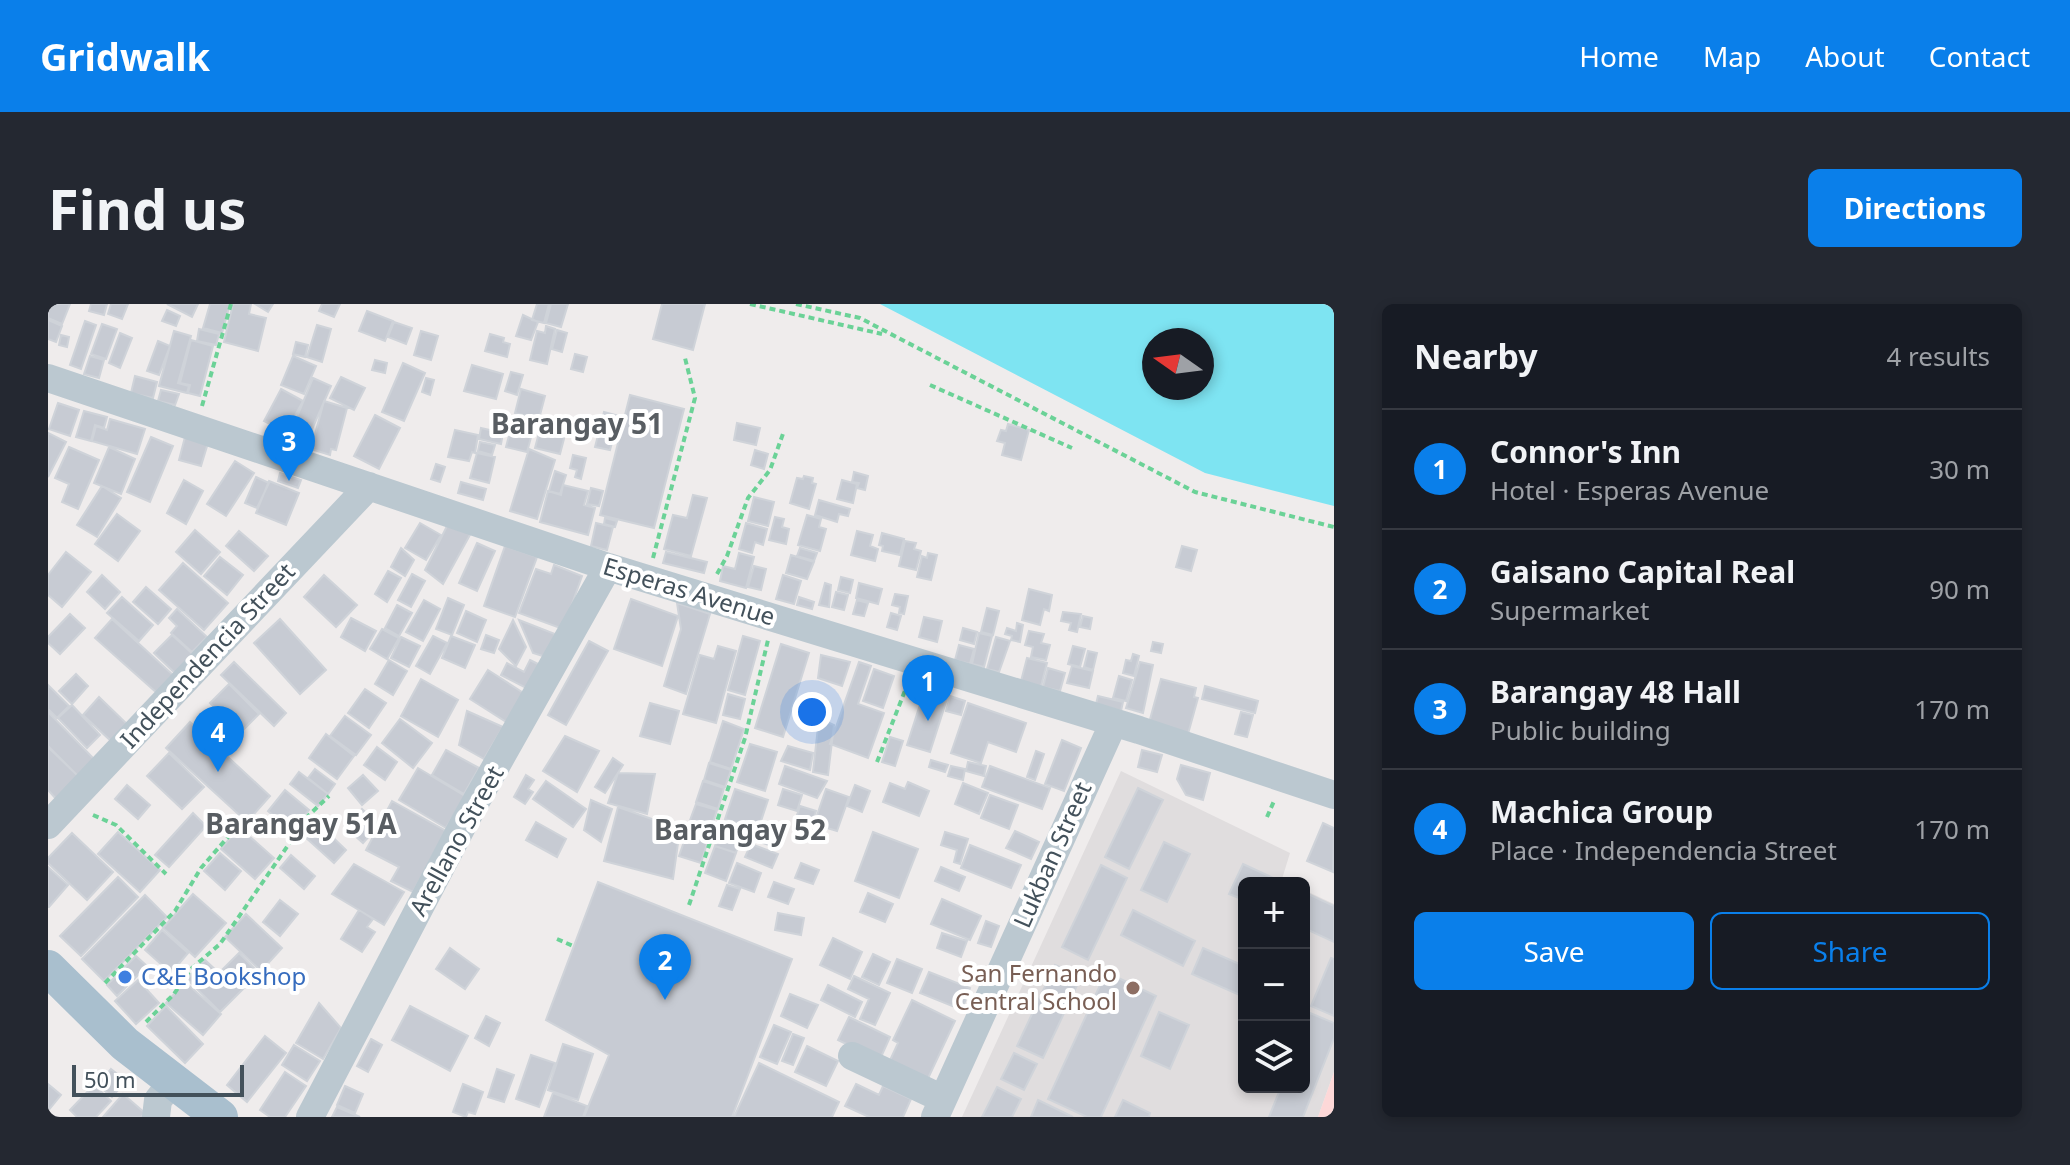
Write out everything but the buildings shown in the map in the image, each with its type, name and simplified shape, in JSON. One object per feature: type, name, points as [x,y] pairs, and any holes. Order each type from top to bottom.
[{"type":"main road","points":[[48,968],[125,1044],[220,1117]]},
{"type":"street","name":"Esperas Avenue","points":[[48,378],[608,567],[1139,730],[1334,795]]},
{"type":"street","name":"Independencia Street","points":[[48,825],[369,486]]},
{"type":"street","name":"Arellano Street","points":[[310,1117],[465,821],[608,567]]},
{"type":"street","name":"Lukban Street","points":[[939,1108],[1113,724]]},
{"type":"street","points":[[852,1056],[939,1108]]},
{"type":"street","points":[[156,1117],[158,1100],[173,1081]]},
{"type":"path","points":[[196,428],[231,304]]},
{"type":"path","points":[[750,304],[882,334]]},
{"type":"path","points":[[796,304],[860,318],[1195,492],[1334,527]]},
{"type":"path","points":[[648,579],[695,398],[685,358]]},
{"type":"path","points":[[930,385],[1072,448]]},
{"type":"path","points":[[703,596],[727,556],[748,498],[770,470],[784,431]]},
{"type":"path","points":[[689,905],[745,738],[774,618]]},
{"type":"path","points":[[877,762],[916,662]]},
{"type":"path","points":[[125,1044],[174,994],[191,969],[220,944],[309,815],[329,796]]},
{"type":"path","points":[[69,803],[116,825],[166,874]]},
{"type":"path","points":[[83,1004],[175,911],[201,868],[228,837]]},
{"type":"path","points":[[557,939],[573,946]]},
{"type":"shaded area","name":"San Fernando Central School","points":[[1121,771],[1290,853],[1283,877],[1238,877],[1238,1093],[1310,1093],[1310,893],[1334,904],[1334,1072],[1318,1117],[962,1117]]},
{"type":"shaded area","points":[[1334,1072],[1334,1117],[1318,1117]]},
{"type":"water","points":[[880,304],[1334,304],[1334,506],[1205,473]]},
{"type":"place","name":"Barangay 48 Hall","points":[[289,481]]},
{"type":"place","name":"Connor's Inn","points":[[928,721]]},
{"type":"place","name":"Machica Group","points":[[218,772]]},
{"type":"place","name":"C&E Bookshop","points":[[125,977]]},
{"type":"place","name":"San Fernando Central School","points":[[1133,988]]},
{"type":"place","name":"Gaisano Capital Real","points":[[665,1000]]},
{"type":"district","name":"Barangay 51","points":[[577,424]]},
{"type":"district","name":"Barangay 51A","points":[[301,824]]},
{"type":"district","name":"Barangay 52","points":[[740,830]]}]
